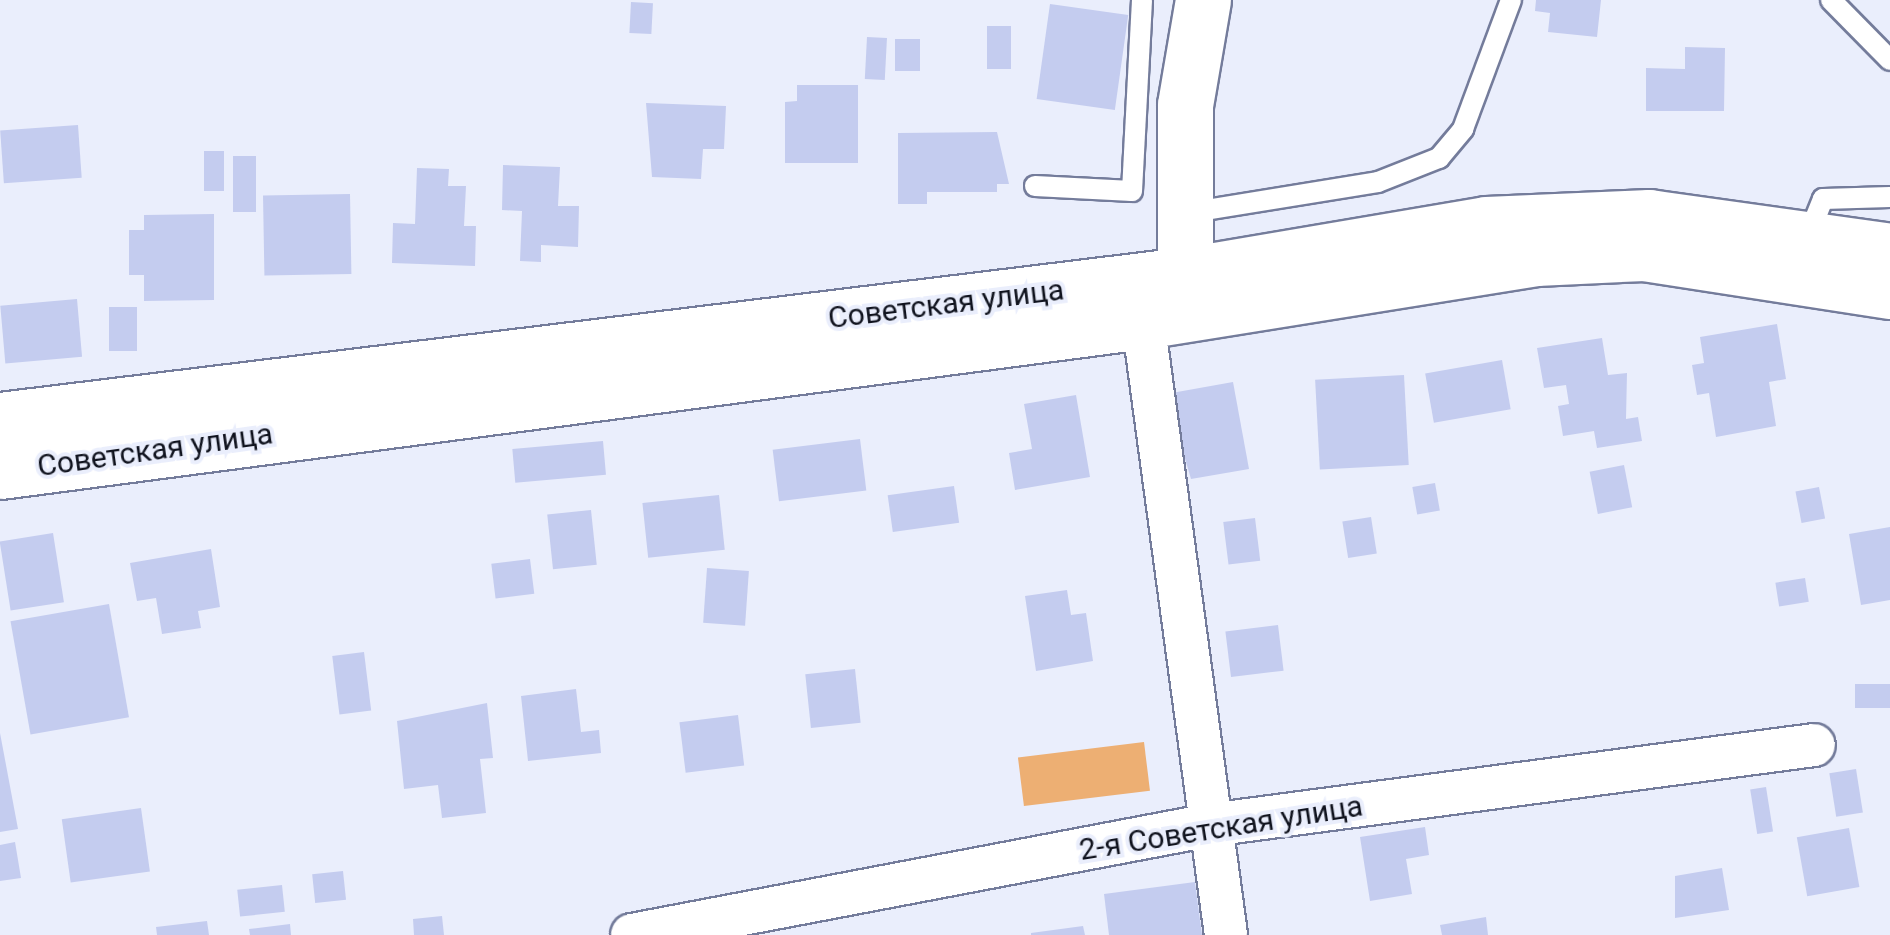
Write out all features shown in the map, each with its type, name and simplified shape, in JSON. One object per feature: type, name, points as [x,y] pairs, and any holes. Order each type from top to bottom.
[{"type":"main road","points":[[1185,274],[1185,105],[1203,0]]},
{"type":"main road","name":"Советская улица","points":[[0,420],[1185,274],[1538,220],[1649,217],[1808,236],[1890,251]]},
{"type":"main road","name":"Советская улица","points":[[0,471],[1143,321],[1536,258],[1644,253],[1890,291]]},
{"type":"street","points":[[1143,321],[1226,935]]},
{"type":"street","name":"2-я Советская улица","points":[[632,935],[1210,825],[1814,744]]},
{"type":"lane","points":[[1036,186],[1132,191],[1142,0]]},
{"type":"lane","points":[[1185,213],[1378,182],[1439,158],[1463,128],[1511,0]]},
{"type":"lane","points":[[1831,0],[1890,60]]},
{"type":"lane","points":[[1808,236],[1824,199],[1890,197]]},
{"type":"shaded area","points":[[1144,742],[1150,791],[1024,806],[1018,757]]},
{"type":"building","points":[[1536,0],[1601,0],[1597,37],[1548,32],[1550,13],[1535,11]]},
{"type":"building","points":[[631,2],[653,3],[651,34],[629,33]]},
{"type":"building","points":[[1050,4],[1128,15],[1115,110],[1037,99]]},
{"type":"building","points":[[987,26],[1011,26],[1011,69],[987,69]]},
{"type":"building","points":[[867,37],[887,38],[885,80],[865,79]]},
{"type":"building","points":[[895,39],[920,39],[920,71],[895,71]]},
{"type":"building","points":[[1685,47],[1725,48],[1724,111],[1646,111],[1646,68],[1685,69]]},
{"type":"building","points":[[797,85],[858,85],[858,163],[785,163],[785,102],[797,101]]},
{"type":"building","points":[[646,103],[726,106],[724,149],[703,149],[701,179],[652,177]]},
{"type":"building","points":[[78,125],[82,178],[4,183],[0,130]]},
{"type":"building","points":[[997,132],[1009,184],[997,184],[997,192],[927,192],[927,204],[898,204],[898,133]]},
{"type":"building","points":[[204,151],[224,151],[224,191],[204,191]]},
{"type":"building","points":[[233,156],[256,156],[256,212],[233,212]]},
{"type":"building","points":[[503,165],[560,167],[558,206],[579,206],[578,247],[541,245],[541,262],[520,261],[522,211],[502,210]]},
{"type":"building","points":[[417,168],[449,169],[448,186],[466,186],[464,226],[476,226],[475,266],[392,263],[393,223],[415,224]]},
{"type":"building","points":[[350,194],[351,274],[264,276],[263,196]]},
{"type":"building","points":[[214,214],[214,300],[144,301],[144,275],[129,275],[129,230],[144,230],[144,215]]},
{"type":"building","points":[[77,299],[82,357],[5,363],[0,306]]},
{"type":"building","points":[[109,307],[137,307],[137,351],[109,351]]},
{"type":"building","points":[[1777,324],[1786,379],[1769,382],[1776,426],[1716,437],[1709,393],[1697,395],[1692,365],[1704,363],[1700,337]]},
{"type":"building","points":[[1602,338],[1608,375],[1627,373],[1626,419],[1638,417],[1642,441],[1597,448],[1594,431],[1563,436],[1558,406],[1569,404],[1566,385],[1544,388],[1537,348]]},
{"type":"building","points":[[1502,360],[1511,409],[1434,423],[1425,374]]},
{"type":"building","points":[[1404,375],[1409,465],[1320,470],[1315,380]]},
{"type":"building","points":[[1233,382],[1249,469],[1191,479],[1166,394]]},
{"type":"building","points":[[1076,395],[1090,477],[1015,490],[1009,453],[1032,449],[1024,404]]},
{"type":"building","points":[[860,439],[866,491],[779,501],[773,450]]},
{"type":"building","points":[[603,441],[606,475],[515,483],[512,449]]},
{"type":"building","points":[[1624,465],[1632,507],[1598,514],[1590,472]]},
{"type":"building","points":[[1435,483],[1440,511],[1417,515],[1412,487]]},
{"type":"building","points":[[954,486],[959,523],[893,532],[888,495]]},
{"type":"building","points":[[1819,487],[1825,518],[1802,523],[1795,492]]},
{"type":"building","points":[[719,495],[725,550],[648,558],[642,503]]},
{"type":"building","points":[[591,510],[597,565],[553,569],[547,515]]},
{"type":"building","points":[[1371,517],[1377,554],[1348,558],[1342,522]]},
{"type":"building","points":[[1255,518],[1260,561],[1228,565],[1223,522]]},
{"type":"building","points":[[1890,527],[1890,600],[1861,605],[1849,534]]},
{"type":"building","points":[[53,533],[64,602],[11,611],[0,541]]},
{"type":"building","points":[[211,549],[220,607],[198,611],[201,628],[162,634],[156,598],[137,601],[130,563]]},
{"type":"building","points":[[530,559],[534,594],[496,598],[491,564]]},
{"type":"building","points":[[707,568],[749,571],[745,626],[703,623]]},
{"type":"building","points":[[1805,578],[1809,602],[1779,606],[1775,583]]},
{"type":"building","points":[[1067,590],[1071,615],[1086,613],[1093,661],[1036,671],[1025,596]]},
{"type":"building","points":[[109,604],[129,717],[30,735],[11,621]]},
{"type":"building","points":[[1278,625],[1284,671],[1231,677],[1225,631]]},
{"type":"building","points":[[364,652],[371,711],[339,714],[332,656]]},
{"type":"building","points":[[855,669],[861,723],[811,728],[805,674]]},
{"type":"building","points":[[1855,684],[1890,684],[1890,708],[1855,708]]},
{"type":"building","points":[[576,689],[581,732],[599,730],[601,753],[528,761],[521,696]]},
{"type":"building","points":[[487,703],[493,758],[480,759],[486,813],[442,818],[438,785],[404,789],[397,721]]},
{"type":"building","points":[[738,715],[744,766],[686,773],[679,722]]},
{"type":"building","points":[[0,733],[18,829],[0,832]]},
{"type":"building","points":[[1856,769],[1863,812],[1836,817],[1829,773]]},
{"type":"building","points":[[1766,787],[1773,831],[1757,834],[1750,790]]},
{"type":"building","points":[[141,808],[150,871],[71,883],[62,819]]},
{"type":"building","points":[[1425,827],[1429,855],[1406,859],[1412,894],[1370,901],[1360,837]]},
{"type":"building","points":[[1849,828],[1859,887],[1807,896],[1797,837]]},
{"type":"building","points":[[15,842],[21,878],[0,881],[0,845]]},
{"type":"building","points":[[1722,868],[1729,910],[1675,918],[1675,876]]},
{"type":"building","points":[[343,871],[346,900],[315,903],[312,874]]},
{"type":"building","points":[[1195,882],[1202,935],[1109,935],[1104,894]]},
{"type":"building","points":[[282,885],[285,912],[240,917],[237,890]]},
{"type":"building","points":[[442,916],[444,935],[414,935],[413,919]]},
{"type":"building","points":[[1486,917],[1488,935],[1442,935],[1440,925]]},
{"type":"building","points":[[207,921],[209,935],[157,935],[156,927]]},
{"type":"building","points":[[290,924],[291,935],[250,935],[249,929]]},
{"type":"building","points":[[1083,926],[1085,935],[1031,935],[1031,933]]}]
